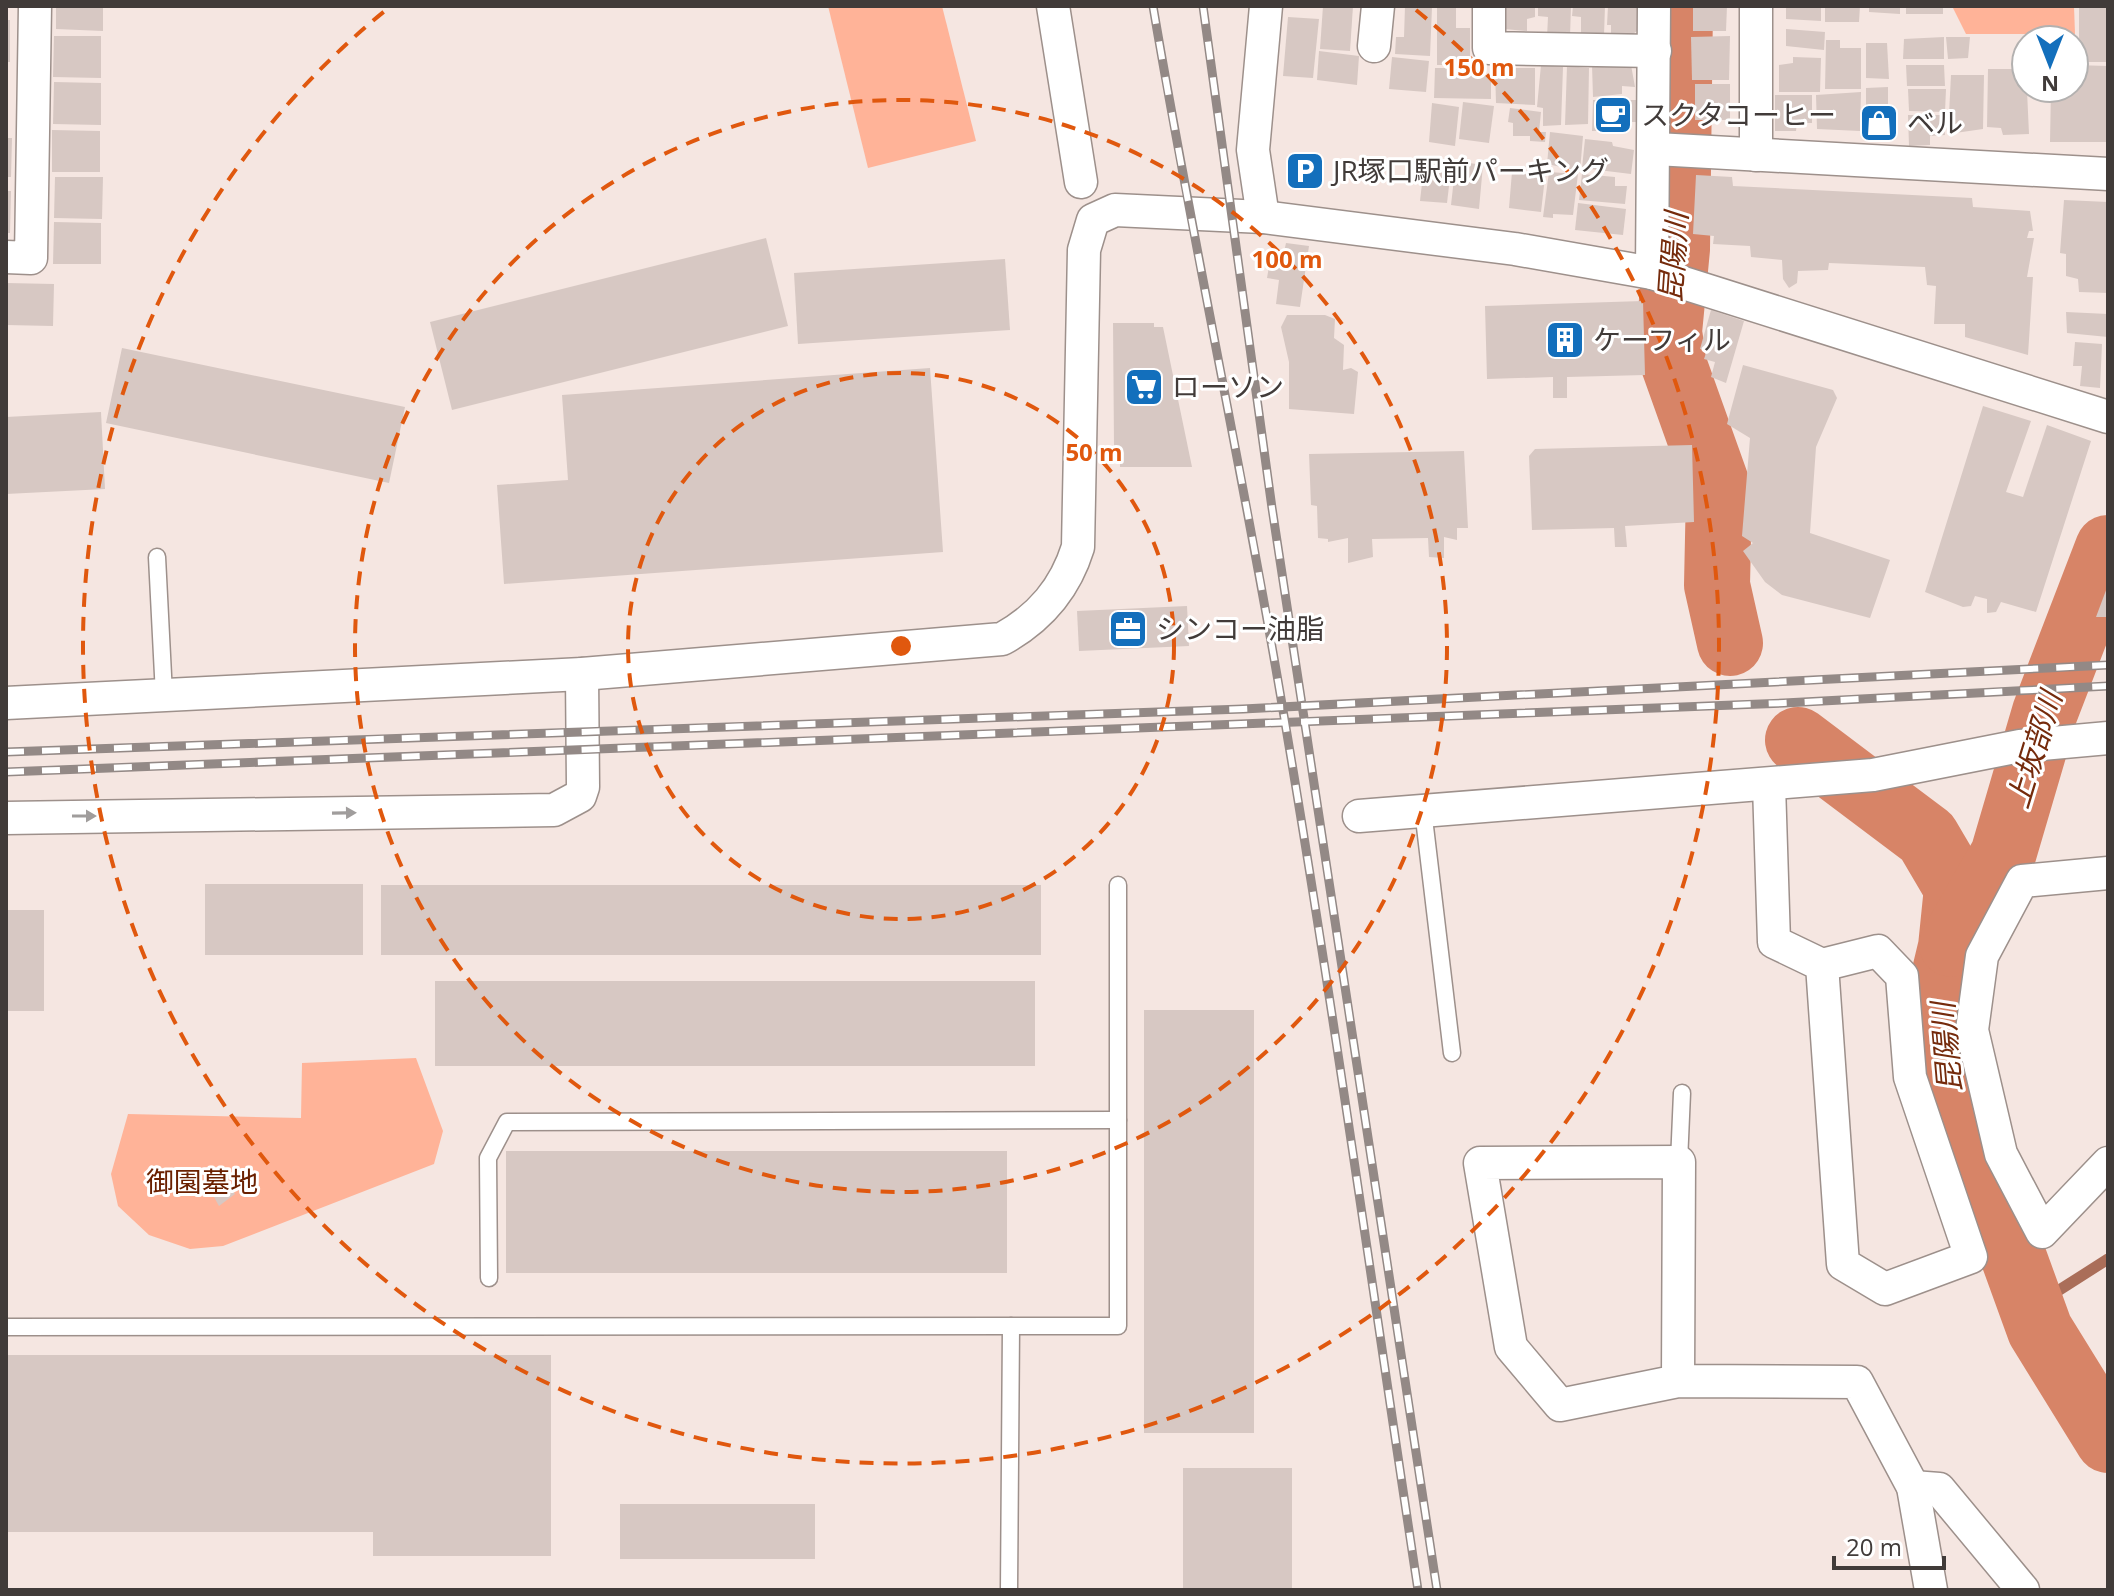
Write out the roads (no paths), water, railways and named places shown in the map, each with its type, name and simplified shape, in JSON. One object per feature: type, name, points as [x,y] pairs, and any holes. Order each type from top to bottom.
[{"type":"street","points":[[6,257],[31,258],[18,91],[35,6]]},
{"type":"street","points":[[1053,6],[1081,182]]},
{"type":"street","points":[[1263,217],[1253,150],[1266,6]]},
{"type":"street","points":[[1374,46],[1378,6]]},
{"type":"street","points":[[1489,6],[1489,48],[1655,51]]},
{"type":"street","points":[[1654,6],[1655,51],[1670,150],[1668,278]]},
{"type":"street","points":[[1756,6],[1756,155]]},
{"type":"street","points":[[1670,150],[2108,174]]},
{"type":"street","points":[[6,703],[582,674],[1002,639],[1032,621],[1070,572],[1078,547],[1084,250],[1093,220],[1115,210],[1263,217],[1515,249],[1668,278],[2108,417]]},
{"type":"street","points":[[6,818],[554,810],[580,796],[583,787],[582,674]]},
{"type":"street","points":[[1359,816],[1873,775],[2020,746],[2108,738]]},
{"type":"street","points":[[1769,785],[1774,942],[1822,965],[1878,951],[1902,976],[1910,1077],[1971,1257],[1885,1289],[1843,1264],[1822,965]]},
{"type":"street","points":[[2108,873],[2022,881],[1982,956],[1972,1030],[2001,1154],[2042,1232],[2108,1163]]},
{"type":"street","points":[[1678,1381],[1679,1162],[1480,1163],[1511,1347],[1560,1405],[1678,1381],[1857,1382],[1913,1487],[1931,1590]]},
{"type":"street","points":[[1913,1487],[1939,1489],[2023,1590]]},
{"type":"lane","points":[[157,557],[164,695]]},
{"type":"lane","points":[[1423,810],[1452,1053]]},
{"type":"lane","points":[[6,1327],[1118,1326],[1118,885]]},
{"type":"lane","points":[[1679,1162],[1682,1093]]},
{"type":"lane","points":[[489,1278],[488,1158],[507,1122],[1118,1120]]},
{"type":"lane","points":[[1009,1590],[1011,1326]]},
{"type":"waterway","name":"昆陽川","points":[[1680,6],[1677,249],[1669,332],[1674,365],[1719,491],[1717,585],[1730,643]]},
{"type":"waterway","name":"上坂部川","points":[[1952,944],[2003,855],[2045,712],[2108,548]]},
{"type":"waterway","name":"昆陽川","points":[[1798,740],[1927,837],[1957,888],[1951,947],[1940,993],[1947,1094],[1974,1148],[2040,1330],[2108,1440]]},
{"type":"waterway","points":[[2053,1294],[2108,1259]]},
{"type":"railway","points":[[1153,6],[1297,794],[1418,1590]]},
{"type":"railway","points":[[1203,6],[1272,508],[1437,1590]]},
{"type":"railway","points":[[6,752],[1243,709],[2108,665]]},
{"type":"railway","points":[[6,772],[1784,703],[2108,686]]},
{"type":"place","name":"スクタコーヒー","points":[[1613,115]]},
{"type":"place","name":"ベル","points":[[1879,123]]},
{"type":"place","name":"JR塚口駅前パーキング","points":[[1305,171]]},
{"type":"place","name":"ケーフィル","points":[[1565,340]]},
{"type":"place","name":"ローソン","points":[[1144,387]]},
{"type":"place","name":"シンコー油脂","points":[[1128,629]]},
{"type":"park label","name":"御園墓地","points":[[202,1182]]}]
